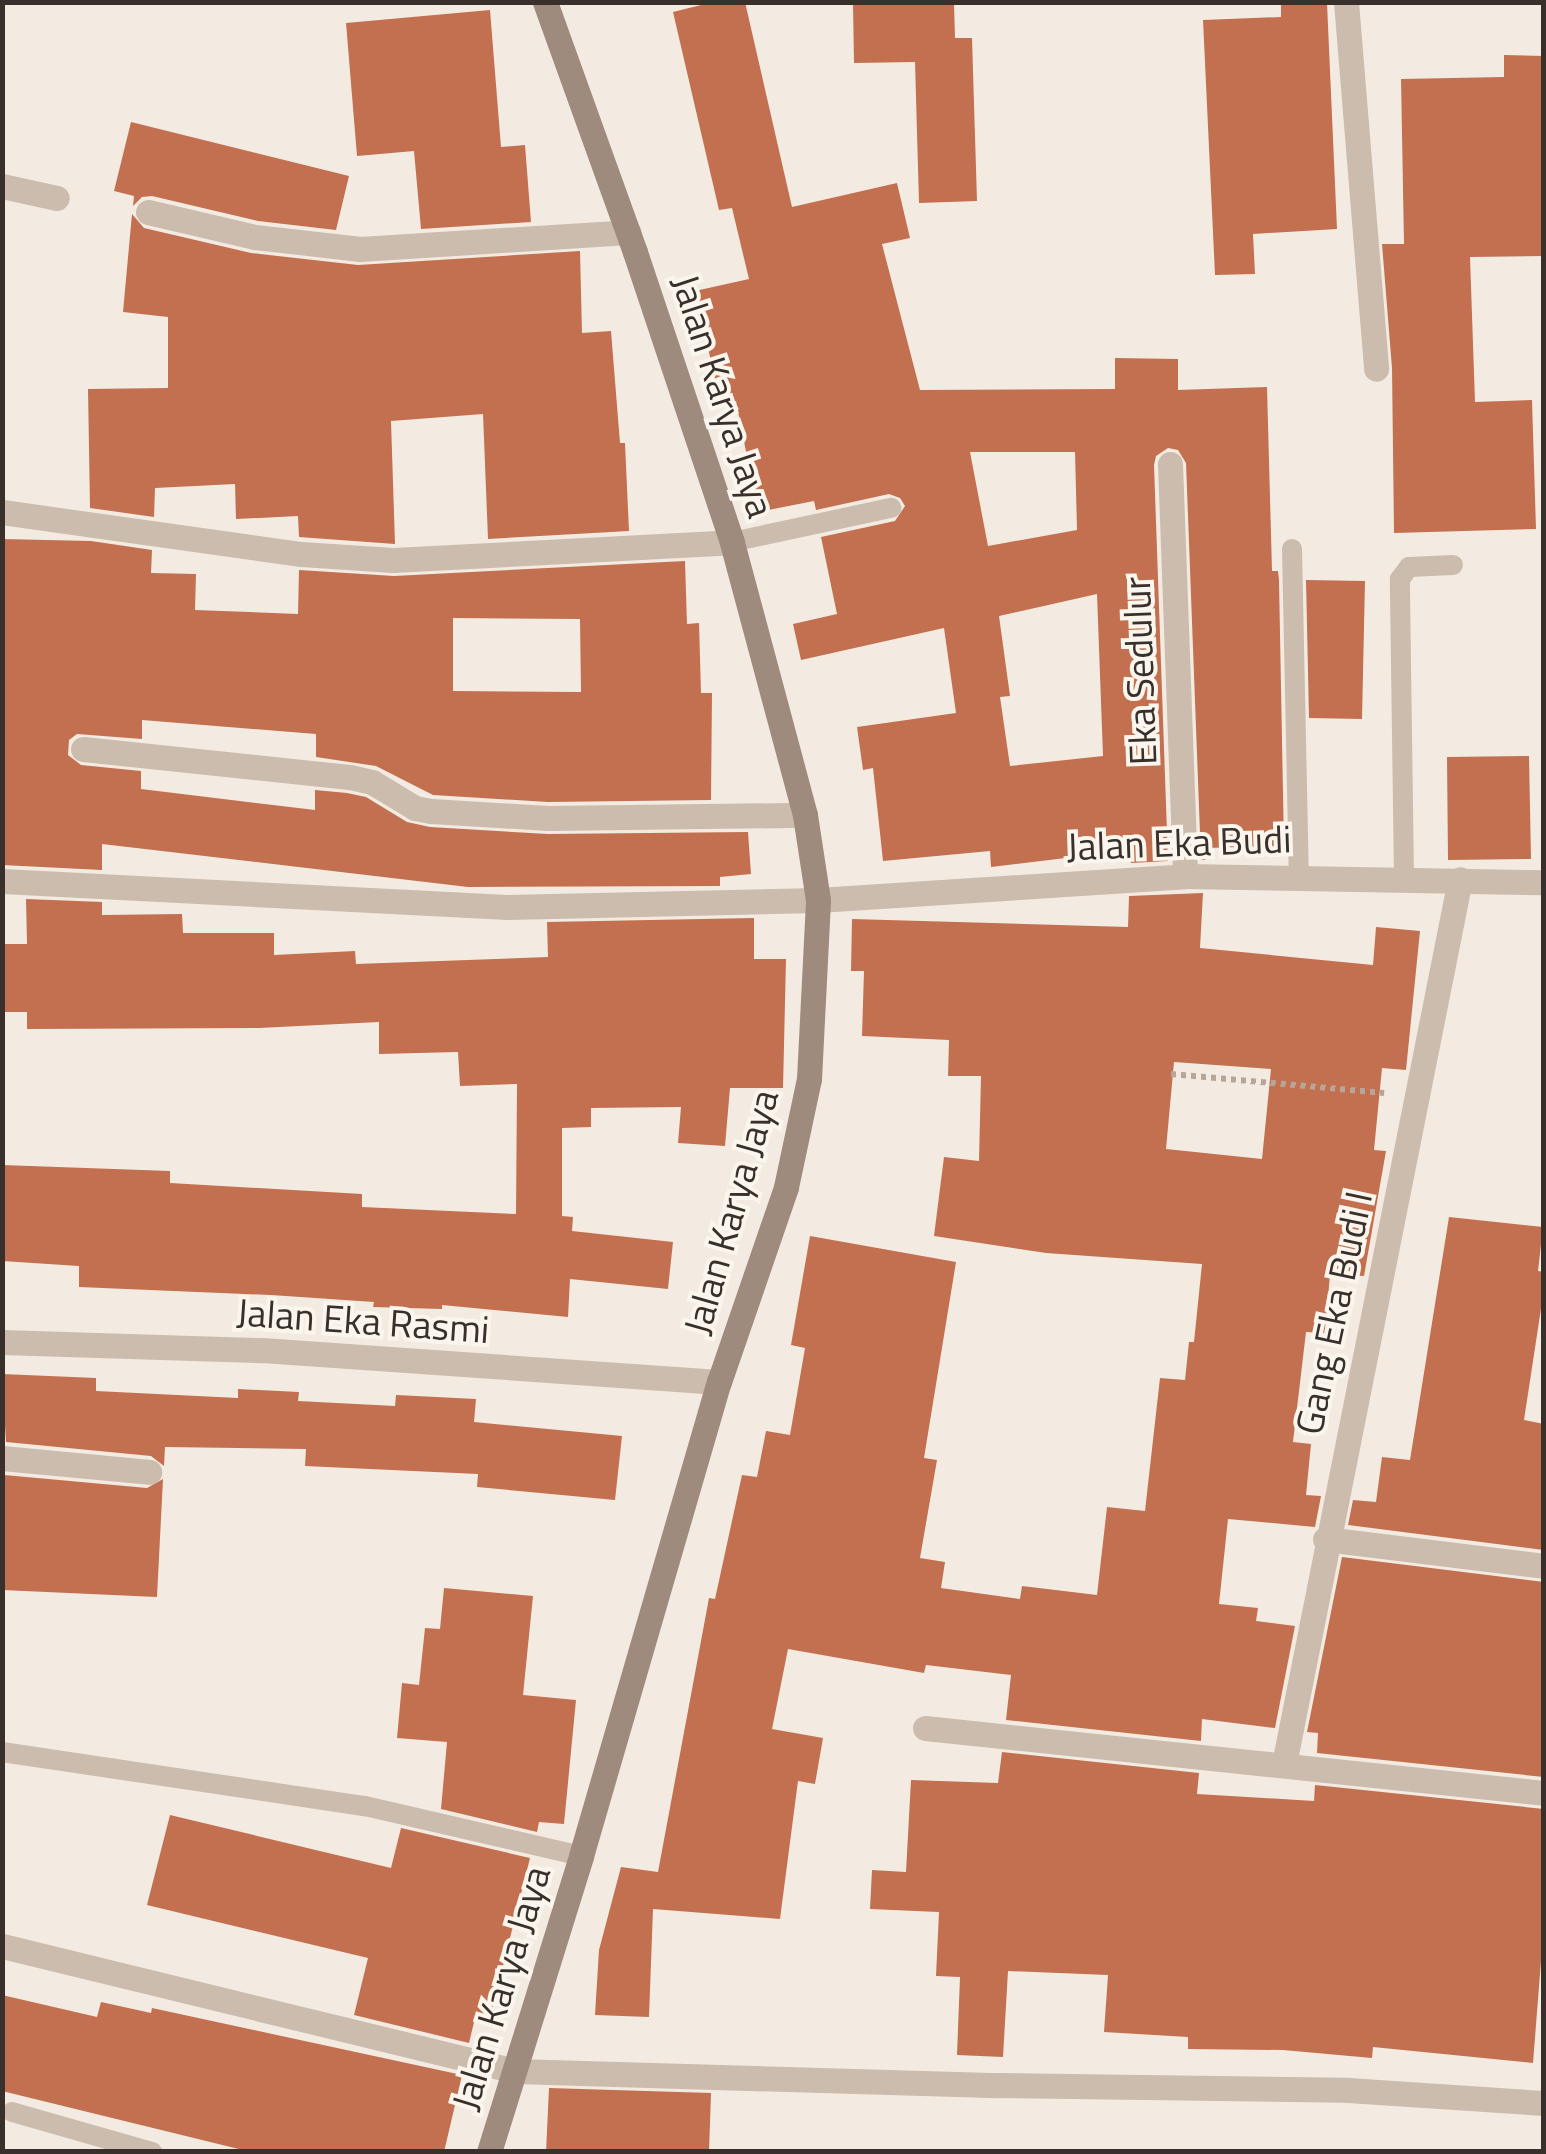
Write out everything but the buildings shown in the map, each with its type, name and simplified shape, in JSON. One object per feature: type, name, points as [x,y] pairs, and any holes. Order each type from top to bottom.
[{"type":"main road","name":"Jalan Karya Jaya","points":[[490,2152],[719,1382],[786,1188],[810,1079],[818,900],[805,814],[732,542],[628,232],[545,2]]},
{"type":"street","points":[[1346,2],[1376,369]]},
{"type":"street","points":[[2,186],[56,198]]},
{"type":"street","points":[[148,212],[255,237],[360,250],[628,232]]},
{"type":"street","name":"Eka Sedulur","points":[[1170,464],[1186,876]]},
{"type":"street","points":[[2,512],[301,554],[393,560],[732,542]]},
{"type":"street","points":[[82,748],[350,777],[372,782],[416,808],[431,811],[548,818],[805,814]]},
{"type":"street","name":"Jalan Eka Budi","points":[[2,881],[508,907],[818,900],[1186,876],[1544,882]]},
{"type":"street","name":"Gang Eka Budi I","points":[[1284,1764],[1325,1539],[1419,1096],[1460,879]]},
{"type":"street","name":"Jalan Eka Rasmi","points":[[2,1342],[262,1350],[719,1382]]},
{"type":"street","points":[[2,1458],[149,1472]]},
{"type":"street","points":[[1325,1539],[1544,1566]]},
{"type":"street","points":[[925,1728],[1544,1793]]},
{"type":"street","points":[[2,1946],[515,2071],[998,2086],[1348,2090],[1544,2103]]},
{"type":"lane","points":[[732,542],[891,508]]},
{"type":"lane","points":[[1292,548],[1299,876]]},
{"type":"lane","points":[[1404,878],[1400,579],[1409,567],[1453,565]]},
{"type":"lane","points":[[2,1752],[365,1806],[581,1856]]},
{"type":"lane","points":[[12,2112],[152,2152]]},
{"type":"path","points":[[1171,1074],[1419,1096]]}]
